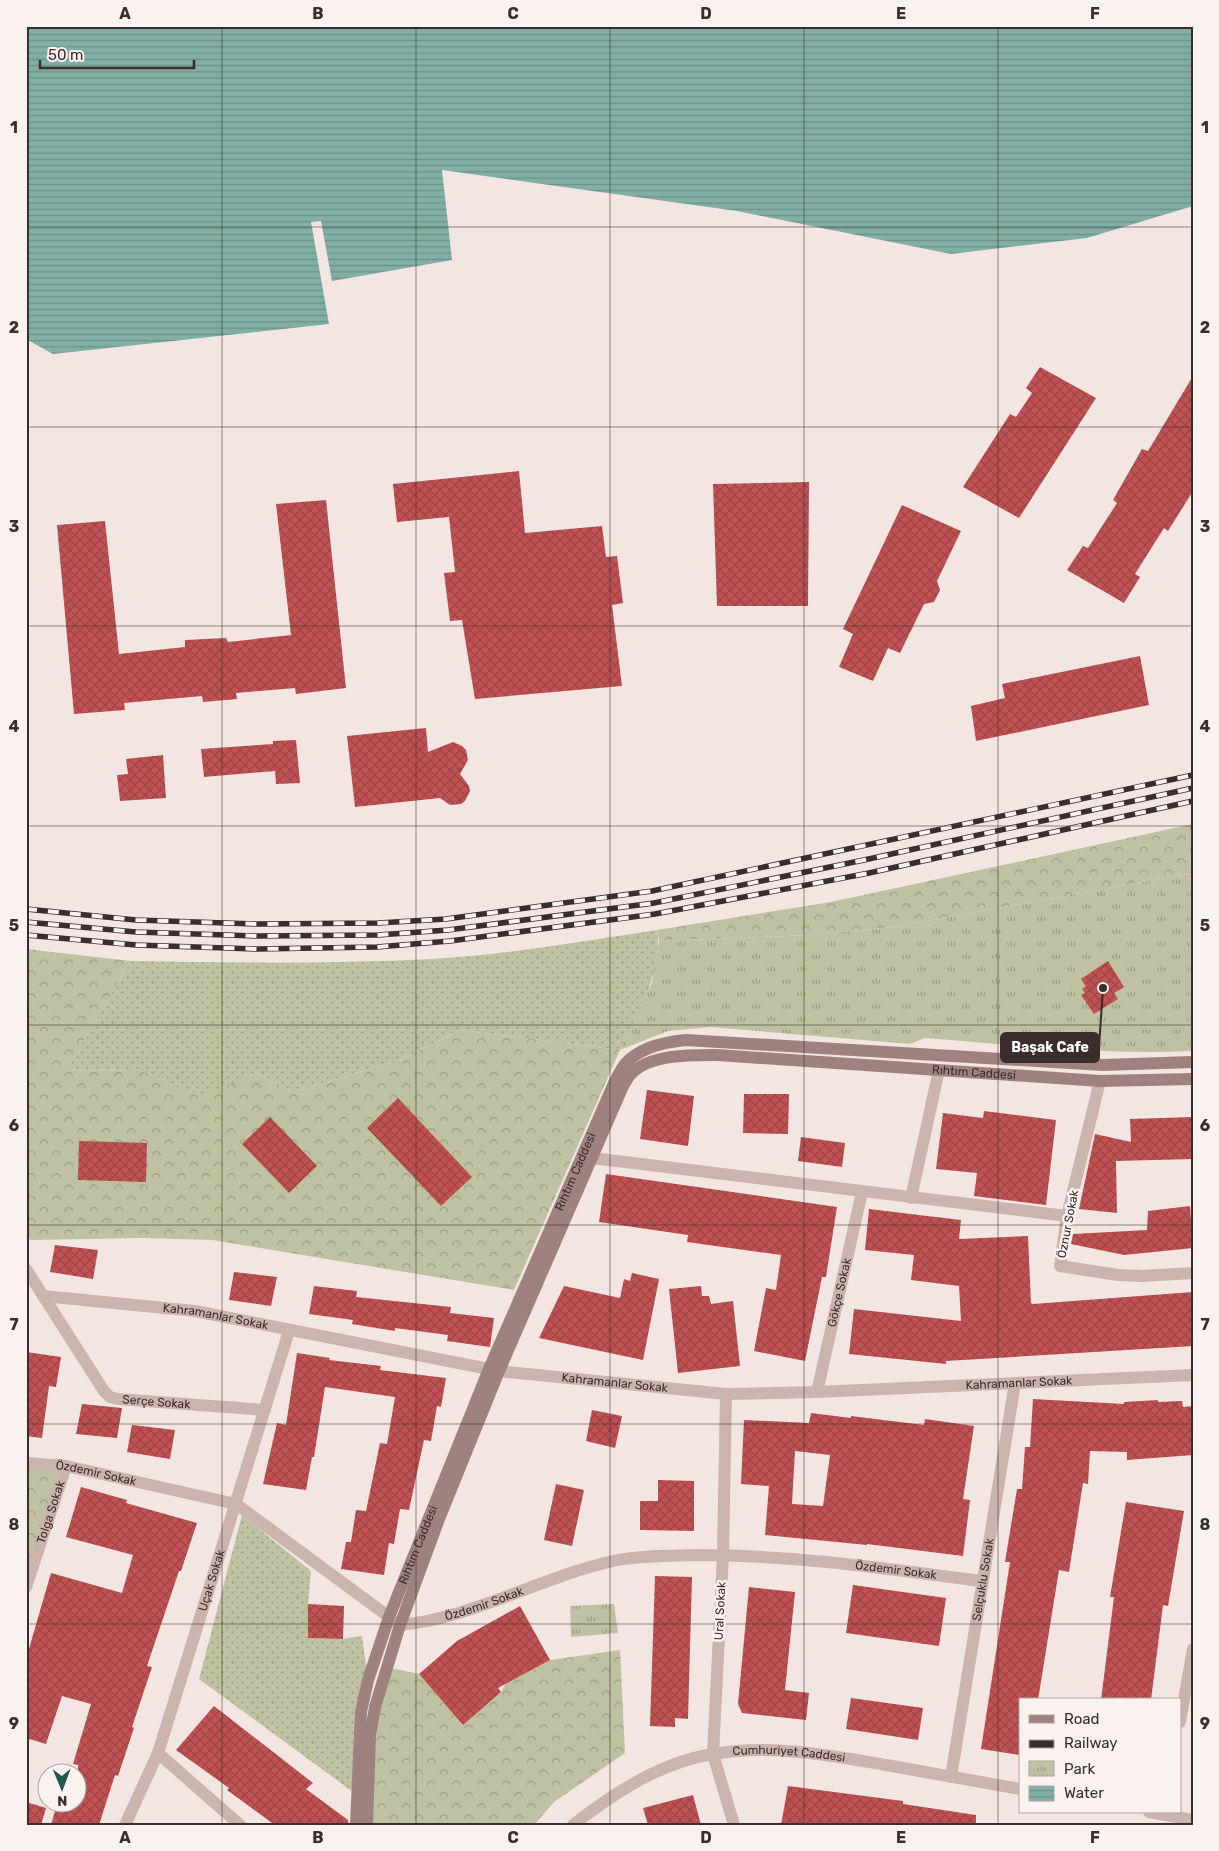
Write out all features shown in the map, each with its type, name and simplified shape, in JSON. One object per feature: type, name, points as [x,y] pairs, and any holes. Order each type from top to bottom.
[{"type":"main road","name":"Rıhtım Caddesi","points":[[356,1825],[362,1712],[368,1680],[389,1617],[615,1082],[625,1064],[649,1047],[686,1040],[1103,1065],[1193,1062]]},
{"type":"main road","name":"Rıhtım Caddesi","points":[[367,1825],[370,1736],[375,1707],[400,1625],[494,1370],[592,1158],[623,1086],[632,1073],[644,1064],[666,1058],[688,1055],[717,1055],[1100,1081],[1193,1079]]},
{"type":"street","points":[[910,1198],[940,1070]]},
{"type":"street","name":"Öznur Sokak","points":[[1100,1081],[1067,1216],[1060,1266],[1118,1276],[1193,1273]]},
{"type":"street","points":[[592,1158],[1067,1216]]},
{"type":"street","name":"Gökçe Sokak","points":[[817,1392],[862,1192]]},
{"type":"street","name":"Serçe Sokak","points":[[26,1269],[104,1391],[110,1397],[265,1410]]},
{"type":"street","name":"Kahramanlar Sokak","points":[[43,1296],[194,1311],[494,1370],[726,1394],[817,1392],[1193,1375]]},
{"type":"street","name":"Uçak Sokak","points":[[125,1825],[158,1753],[288,1331]]},
{"type":"street","name":"Selçuklu Sokak","points":[[950,1777],[1015,1383]]},
{"type":"street","name":"Ural Sokak","points":[[726,1394],[723,1555],[713,1754],[734,1825]]},
{"type":"street","name":"Özdemir Sokak","points":[[26,1463],[66,1466],[236,1504],[400,1625],[456,1614],[541,1583],[614,1561],[648,1556],[723,1555],[824,1561],[981,1582]]},
{"type":"street","name":"Tolga Sokak","points":[[26,1587],[66,1466]]},
{"type":"street","points":[[1182,1711],[1193,1649]]},
{"type":"street","name":"Cumhuriyet Caddesi","points":[[573,1825],[603,1802],[649,1775],[686,1761],[713,1754],[756,1750],[797,1751],[1019,1789]]},
{"type":"street","points":[[158,1753],[240,1825]]},
{"type":"street","points":[[1164,1814],[1193,1820]]},
{"type":"green space","points":[[1193,824],[1193,873],[894,927],[809,935],[659,941],[657,930],[831,902]]},
{"type":"green space","points":[[1193,873],[1193,1051],[1126,1052],[925,1038],[910,1044],[710,1027],[668,1031],[620,1050],[652,983],[659,941],[809,935],[894,927]]},
{"type":"green space","points":[[657,930],[658,946],[653,977],[648,992],[620,1050],[460,1030],[400,1060],[293,1092],[257,1073],[202,1096],[141,1071],[66,1070],[131,961],[281,963],[431,959],[516,951]]},
{"type":"green space","points":[[26,949],[131,961],[66,1070],[141,1071],[202,1095],[257,1073],[293,1092],[400,1060],[460,1030],[620,1050],[514,1290],[212,1240],[143,1238],[31,1240],[26,1236],[26,1135],[29,1130],[26,1128]]},
{"type":"green space","points":[[26,1463],[66,1466],[26,1587]]},
{"type":"green space","points":[[242,1515],[311,1571],[308,1604],[308,1638],[343,1639],[362,1636],[368,1680],[353,1792],[199,1679]]},
{"type":"green space","points":[[614,1604],[618,1633],[571,1637],[570,1606]]},
{"type":"green space","points":[[620,1650],[625,1753],[554,1802],[534,1825],[367,1825],[368,1794],[386,1667],[419,1674],[463,1725],[501,1692],[506,1683],[550,1660]]},
{"type":"water","points":[[26,26],[1193,26],[1193,206],[1087,238],[951,254],[737,211],[442,170],[452,260],[332,281],[321,221],[311,222],[329,324],[53,354],[26,339]]},
{"type":"building","points":[[1040,367],[1096,398],[1019,518],[963,487],[1010,414],[1016,417],[1032,393],[1026,388]]},
{"type":"building","points":[[1193,376],[1193,491],[1168,531],[1164,528],[1135,574],[1140,577],[1124,603],[1067,570],[1083,546],[1088,548],[1117,503],[1113,500],[1142,449],[1148,451]]},
{"type":"building","points":[[519,471],[525,533],[602,526],[606,557],[617,556],[623,603],[612,605],[622,686],[475,699],[462,620],[450,621],[444,573],[455,572],[449,517],[397,522],[393,484]]},
{"type":"building","points":[[809,482],[808,606],[717,606],[713,484]]},
{"type":"building","points":[[326,500],[346,688],[296,694],[295,688],[236,693],[237,699],[203,702],[202,696],[124,703],[125,710],[74,714],[57,525],[105,521],[119,654],[185,647],[185,640],[226,638],[228,642],[291,635],[276,504]]},
{"type":"building","points":[[902,505],[961,531],[937,581],[940,590],[934,602],[924,604],[900,653],[888,648],[873,681],[839,667],[853,634],[843,629]]},
{"type":"building","points":[[1140,656],[1149,705],[976,741],[971,706],[1005,698],[1002,684]]},
{"type":"building","points":[[426,728],[428,752],[453,742],[466,750],[468,760],[460,774],[469,786],[470,791],[465,801],[461,804],[450,805],[440,798],[355,807],[347,736]]},
{"type":"building","points":[[296,740],[300,783],[276,784],[275,771],[204,777],[201,749],[273,744],[273,741]]},
{"type":"building","points":[[163,755],[166,798],[120,801],[117,775],[128,774],[126,759]]},
{"type":"building","points":[[1108,961],[1124,987],[1114,993],[1118,999],[1094,1014],[1081,995],[1085,993],[1082,989],[1086,986],[1081,979]]},
{"type":"building","points":[[647,1090],[694,1096],[688,1146],[640,1139]]},
{"type":"building","points":[[744,1094],[789,1094],[788,1134],[743,1133]]},
{"type":"building","points":[[398,1098],[472,1177],[441,1206],[367,1128]]},
{"type":"building","points":[[984,1111],[1056,1120],[1046,1205],[974,1196],[977,1173],[936,1169],[943,1113],[983,1118]]},
{"type":"building","points":[[270,1117],[317,1166],[289,1193],[242,1144]]},
{"type":"building","points":[[1193,1117],[1193,1159],[1116,1161],[1117,1213],[1079,1209],[1095,1134],[1131,1142],[1130,1119]]},
{"type":"building","points":[[801,1137],[845,1143],[842,1167],[798,1161]]},
{"type":"building","points":[[79,1141],[147,1143],[146,1182],[78,1180]]},
{"type":"building","points":[[606,1174],[837,1207],[826,1277],[822,1277],[805,1361],[754,1351],[766,1288],[776,1290],[781,1255],[687,1242],[688,1235],[599,1222]]},
{"type":"building","points":[[1190,1206],[1193,1248],[1124,1255],[1071,1244],[1073,1234],[1147,1230],[1148,1211]]},
{"type":"building","points":[[869,1209],[961,1220],[959,1239],[1028,1236],[1031,1303],[1033,1304],[1193,1292],[1193,1346],[946,1361],[946,1364],[849,1354],[854,1309],[961,1321],[959,1286],[911,1280],[914,1255],[865,1250]]},
{"type":"building","points":[[55,1245],[98,1250],[93,1279],[50,1272]]},
{"type":"building","points":[[234,1272],[277,1277],[271,1306],[229,1300]]},
{"type":"building","points":[[632,1273],[659,1279],[643,1360],[539,1338],[564,1286],[620,1298],[624,1279],[630,1281]]},
{"type":"building","points":[[314,1286],[357,1291],[356,1297],[451,1307],[450,1313],[494,1318],[490,1347],[447,1341],[448,1335],[395,1328],[395,1331],[352,1324],[353,1320],[309,1314]]},
{"type":"building","points":[[701,1286],[702,1296],[709,1296],[711,1304],[733,1301],[740,1366],[678,1373],[669,1289]]},
{"type":"building","points":[[26,1352],[61,1357],[56,1387],[49,1386],[42,1438],[26,1436]]},
{"type":"building","points":[[297,1353],[330,1358],[329,1360],[381,1366],[380,1370],[446,1378],[441,1407],[437,1406],[431,1441],[424,1440],[409,1510],[400,1509],[394,1544],[389,1543],[384,1575],[341,1569],[346,1542],[351,1542],[356,1510],[366,1511],[380,1443],[387,1444],[395,1397],[325,1387],[314,1457],[312,1457],[306,1490],[263,1484],[277,1423],[286,1425]]},
{"type":"building","points":[[1033,1399],[1124,1404],[1124,1402],[1158,1400],[1158,1402],[1182,1401],[1183,1407],[1193,1406],[1193,1455],[1127,1460],[1127,1452],[1090,1451],[1088,1484],[1083,1483],[1069,1572],[1059,1570],[1038,1698],[1019,1698],[1019,1755],[981,1749],[1010,1562],[1005,1562],[1017,1489],[1022,1489],[1025,1447],[1030,1447]]},
{"type":"building","points":[[82,1404],[122,1408],[117,1438],[76,1434]]},
{"type":"building","points":[[592,1410],[622,1416],[615,1448],[586,1441]]},
{"type":"building","points":[[811,1413],[924,1425],[925,1419],[974,1426],[963,1499],[970,1500],[963,1556],[867,1544],[765,1535],[769,1486],[741,1484],[744,1420],[809,1423]],"holes":[[[795,1451],[830,1455],[823,1506],[792,1504]]]},
{"type":"building","points":[[132,1425],[175,1430],[170,1459],[127,1452]]},
{"type":"building","points":[[658,1480],[694,1481],[694,1531],[640,1530],[640,1501],[658,1501]]},
{"type":"building","points":[[556,1484],[584,1490],[572,1546],[544,1540]]},
{"type":"building","points":[[81,1487],[127,1500],[126,1503],[197,1523],[147,1666],[152,1667],[132,1727],[134,1728],[118,1776],[115,1775],[99,1825],[51,1825],[54,1814],[88,1814],[88,1764],[73,1764],[91,1704],[62,1696],[46,1744],[26,1738],[26,1659],[51,1573],[122,1593],[133,1555],[66,1537]]},
{"type":"building","points":[[1126,1502],[1184,1511],[1168,1606],[1163,1605],[1151,1698],[1101,1698],[1114,1597],[1110,1597]]},
{"type":"building","points":[[655,1576],[692,1577],[688,1719],[675,1718],[675,1727],[650,1726]]},
{"type":"building","points":[[853,1585],[946,1598],[939,1646],[846,1633]]},
{"type":"building","points":[[749,1587],[795,1592],[785,1690],[809,1693],[806,1720],[742,1713],[738,1704]]},
{"type":"building","points":[[308,1604],[344,1606],[343,1639],[308,1638]]},
{"type":"building","points":[[520,1606],[550,1660],[498,1688],[501,1692],[463,1725],[419,1674],[457,1641]]},
{"type":"building","points":[[851,1698],[923,1708],[918,1740],[846,1729]]},
{"type":"building","points":[[214,1706],[313,1783],[306,1789],[348,1820],[348,1825],[275,1825],[227,1790],[229,1788],[176,1750]]},
{"type":"building","points":[[788,1786],[903,1801],[903,1804],[976,1815],[976,1825],[781,1825]]},
{"type":"building","points":[[693,1795],[701,1825],[648,1825],[643,1808]]},
{"type":"building","points":[[26,1802],[38,1806],[38,1814],[44,1814],[41,1825],[26,1825]]},
{"type":"railway","points":[[26,909],[136,920],[257,924],[378,923],[446,919],[652,891],[1193,775]]},
{"type":"railway","points":[[26,922],[136,932],[257,936],[378,935],[448,930],[654,903],[864,860],[1193,788]]},
{"type":"railway","points":[[26,935],[136,945],[257,949],[377,947],[450,941],[655,914],[869,873],[1193,801]]},
{"type":"place","name":"Başak Cafe","points":[[1103,988]]}]
